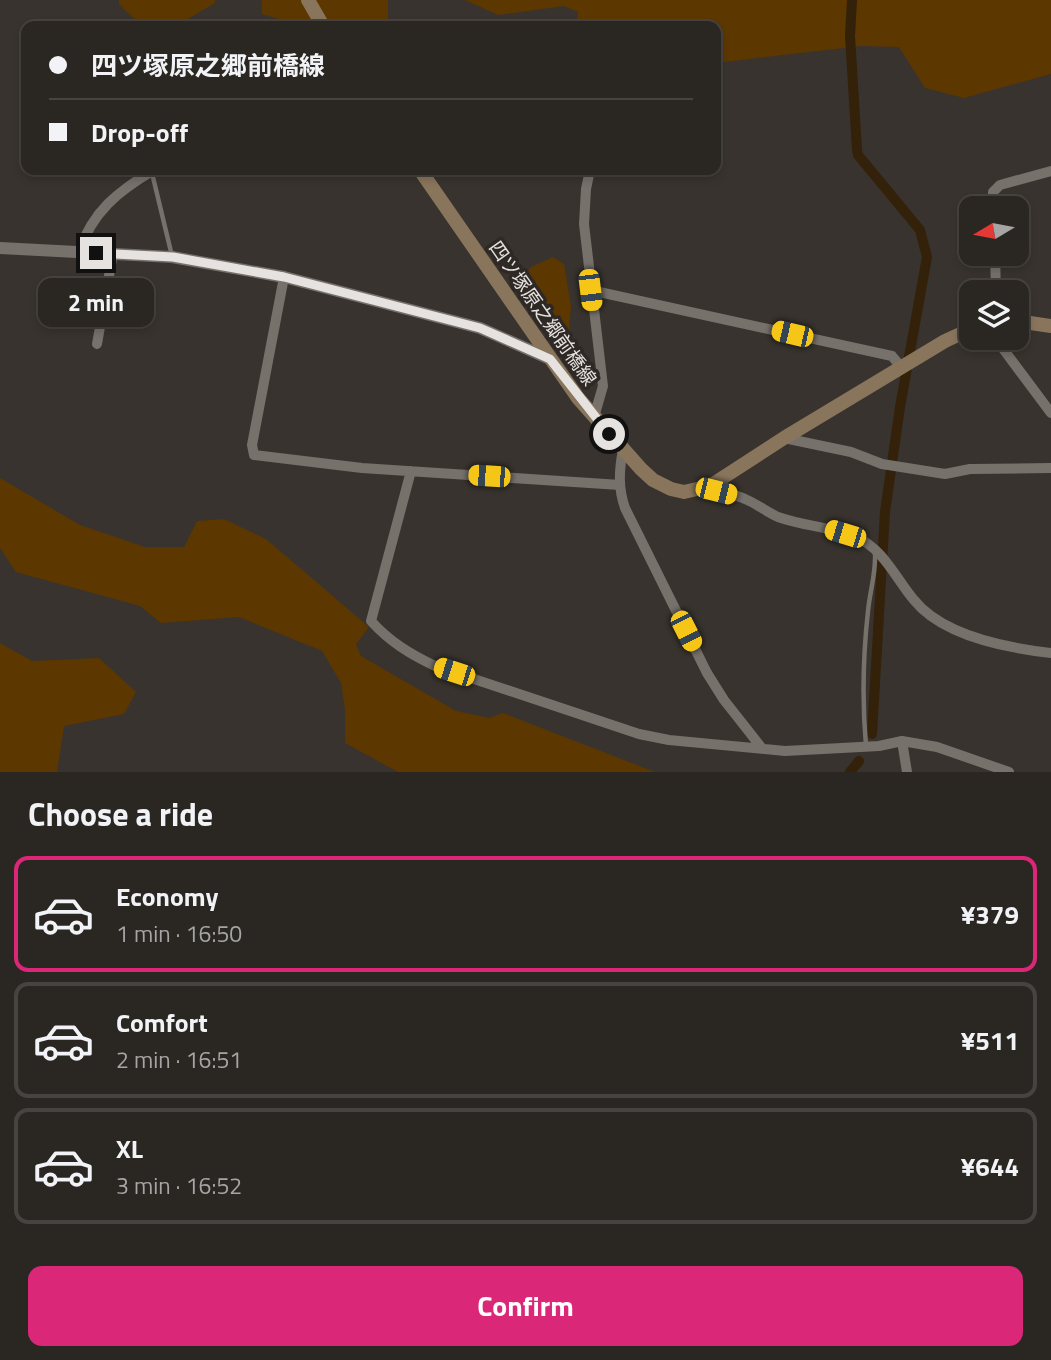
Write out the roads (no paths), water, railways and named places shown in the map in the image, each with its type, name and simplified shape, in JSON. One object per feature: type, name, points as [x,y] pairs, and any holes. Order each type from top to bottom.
[{"type":"main road","points":[[308,0],[320,21]]},
{"type":"main road","name":"四ツ塚原之郷前橋線","points":[[423,175],[550,359],[594,417],[653,480],[671,489],[684,492],[710,486],[906,364],[959,335]]},
{"type":"main road","points":[[1029,323],[1051,326]]},
{"type":"street","points":[[993,196],[993,192],[1000,185],[1051,171]]},
{"type":"street","points":[[79,252],[85,233],[101,209],[148,175]]},
{"type":"street","points":[[589,175],[584,224],[603,386],[594,417]]},
{"type":"street","points":[[0,248],[173,257],[284,277],[480,328],[550,359]]},
{"type":"street","points":[[97,344],[113,253]]},
{"type":"street","points":[[284,277],[252,445],[254,454],[362,468],[620,485]]},
{"type":"street","points":[[590,290],[892,356],[906,364]]},
{"type":"street","points":[[1004,350],[1051,413]]},
{"type":"street","points":[[784,438],[850,452],[882,464],[945,474],[970,469],[1051,468]]},
{"type":"street","points":[[623,450],[619,469],[621,498],[637,533],[723,700],[761,747]]},
{"type":"street","points":[[411,471],[371,621],[387,639],[408,653],[435,666],[639,734],[669,740],[785,751],[866,747],[902,741],[937,747],[1009,772]]},
{"type":"street","points":[[710,486],[716,491],[744,498],[779,517],[859,538],[889,565],[915,601],[934,619],[976,638],[1051,653]]},
{"type":"street","points":[[902,741],[907,772]]},
{"type":"lane","points":[[154,175],[173,257]]},
{"type":"lane","points":[[866,747],[862,706],[868,609],[876,573],[874,550]]},
{"type":"waterway","points":[[852,0],[850,36],[858,155],[920,230],[927,257],[900,407],[885,512],[872,734]]},
{"type":"waterway","points":[[850,772],[859,761]]}]
